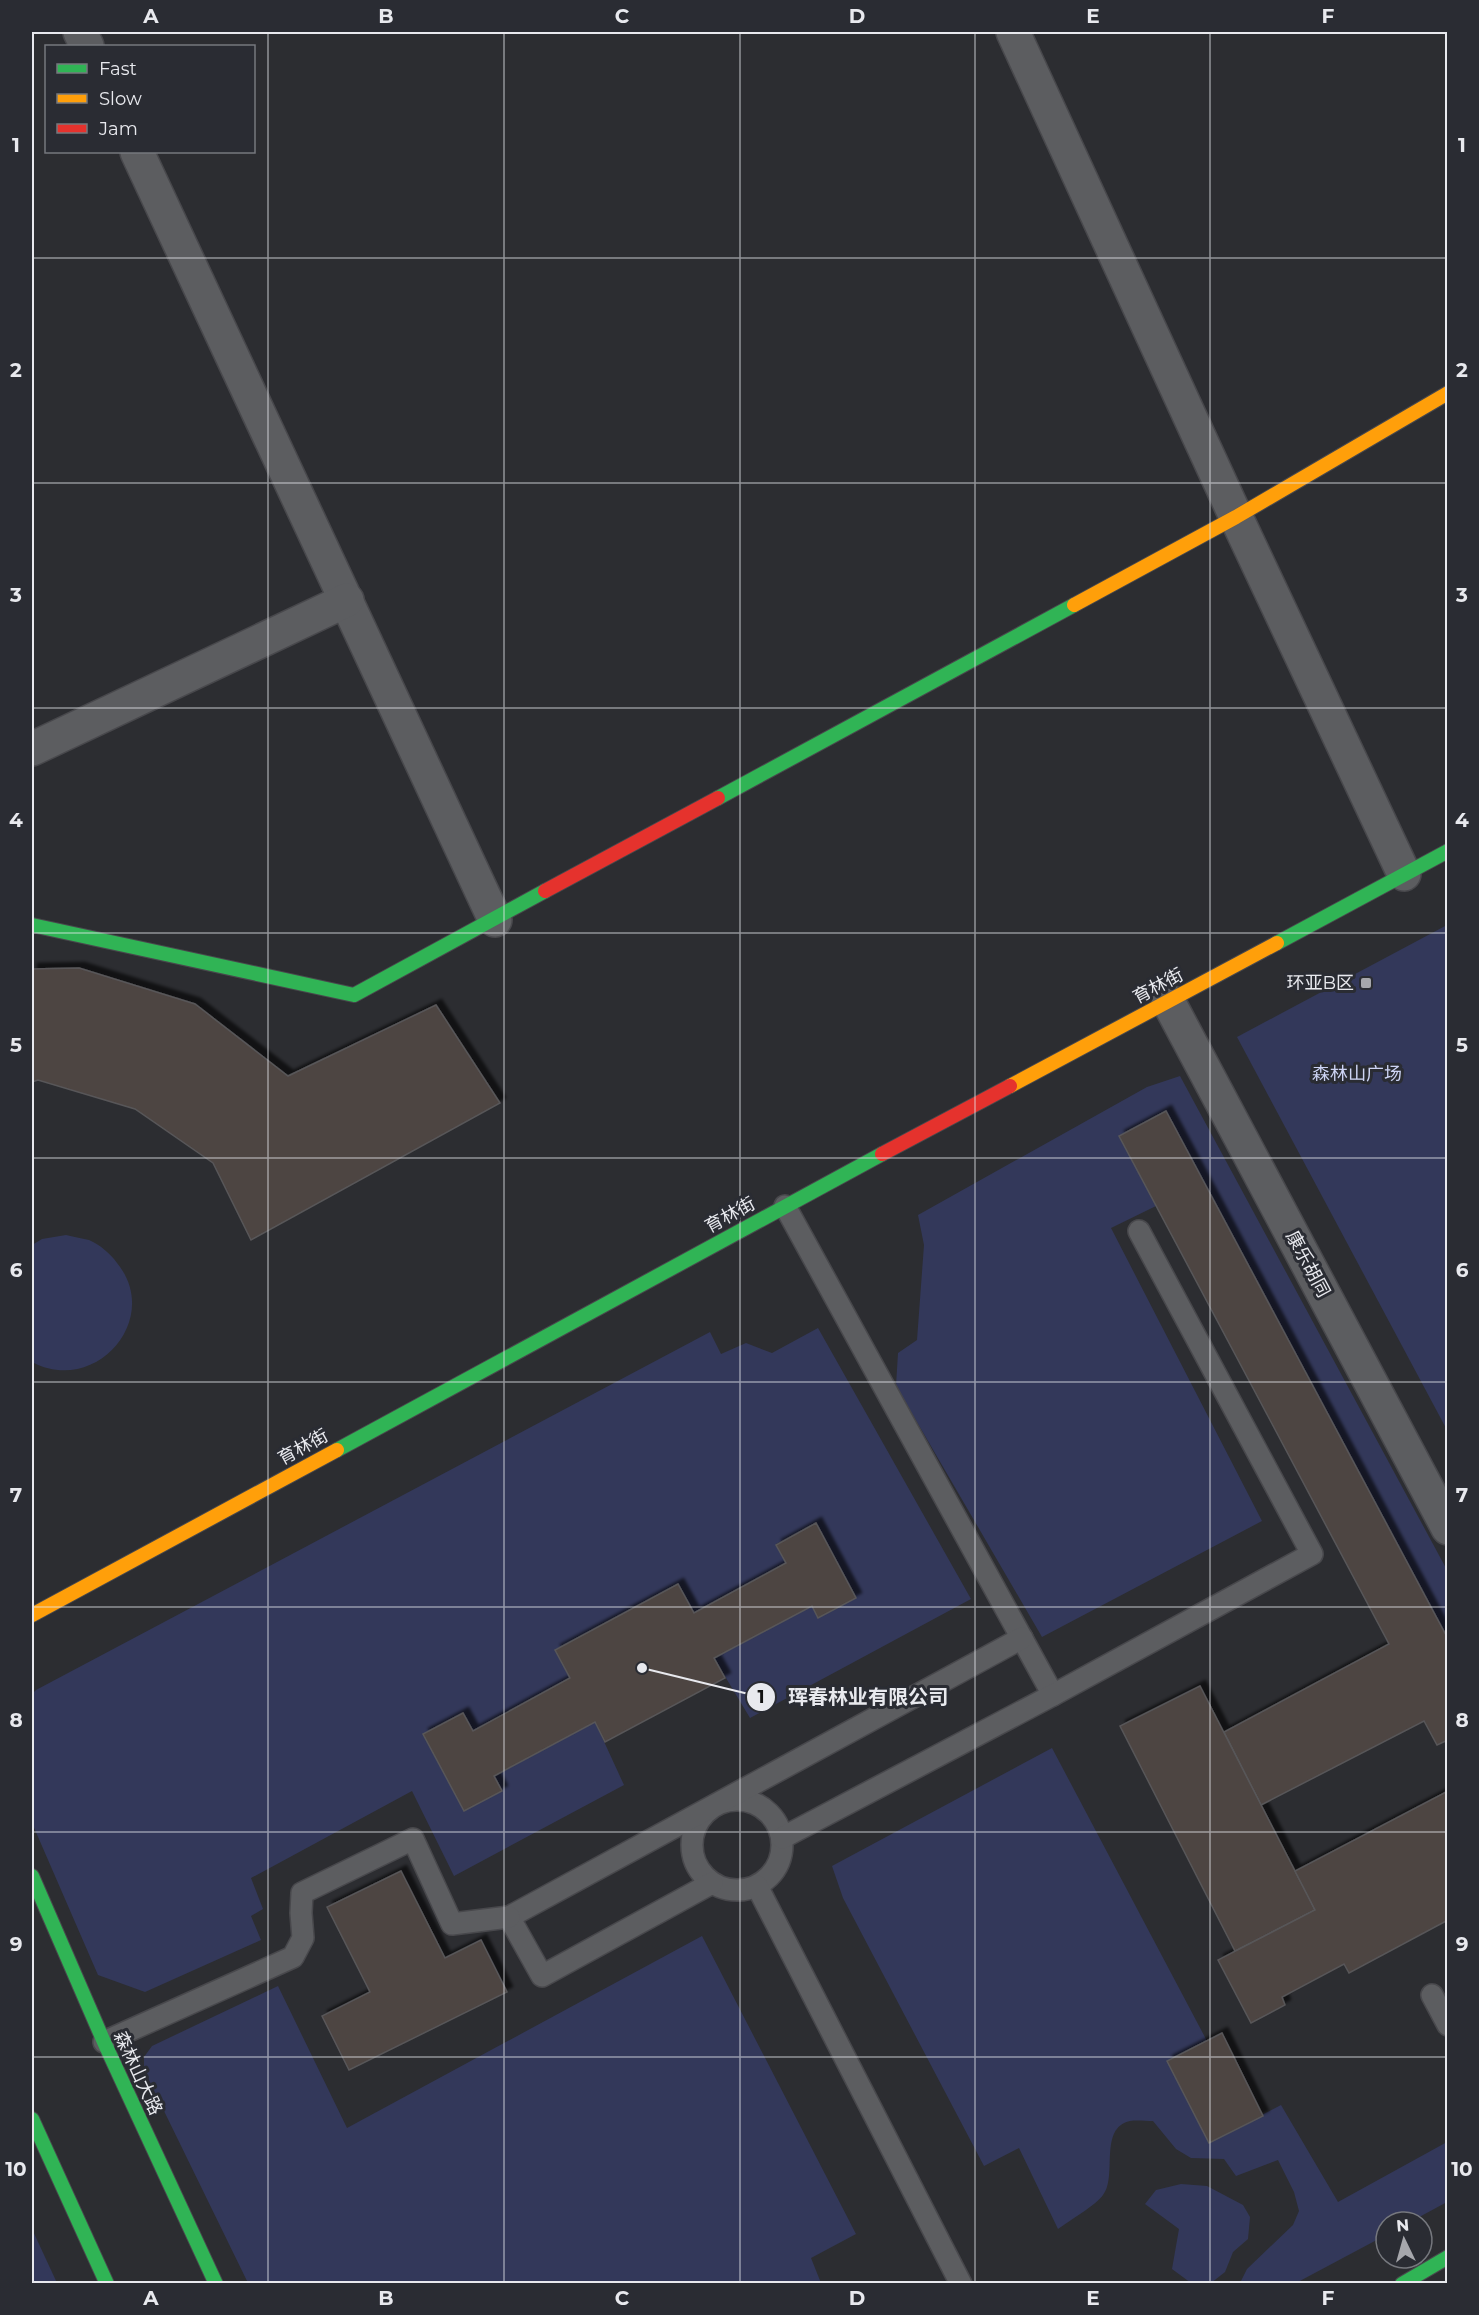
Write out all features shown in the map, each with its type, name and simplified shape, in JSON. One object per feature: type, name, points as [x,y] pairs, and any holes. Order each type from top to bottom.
[{"type":"street","points":[[1013,32],[1236,517],[1404,874]]},
{"type":"street","points":[[137,153],[495,920]]},
{"type":"street","points":[[32,926],[354,995],[1236,517],[1448,393]]},
{"type":"street","points":[[32,748],[347,600]]},
{"type":"street","name":"育林街","points":[[32,1615],[784,1206],[1448,851]]},
{"type":"street","name":"康乐胡同","points":[[1168,1001],[1448,1528]]},
{"type":"street","name":"森林山大路","points":[[32,1876],[104,2043],[216,2283]]},
{"type":"street","points":[[32,2119],[107,2283]]},
{"type":"street","points":[[1402,2283],[1448,2257]]},
{"type":"lane","points":[[784,1206],[1053,1695]]},
{"type":"lane","points":[[782,1838],[1053,1695],[1312,1554],[1138,1231]]},
{"type":"lane","points":[[104,2043],[293,1957],[303,1938],[302,1893],[413,1839],[452,1924],[509,1917],[1022,1638]]},
{"type":"lane","points":[[743,1800],[757,1804],[769,1813],[777,1824],[782,1838],[782,1852],[777,1866],[769,1877],[757,1886],[742,1890],[726,1889],[712,1883],[701,1873],[694,1859],[692,1843],[695,1828],[715,1805],[743,1800]]},
{"type":"lane","points":[[509,1917],[542,1976],[712,1883]]},
{"type":"lane","points":[[757,1886],[961,2283]]},
{"type":"lane","points":[[1432,1995],[1448,2025]]},
{"type":"green space","name":"森林山广场","points":[[1447,925],[1447,1430],[1237,1037]]},
{"type":"green space","points":[[1180,1076],[1447,1570],[1447,1639],[1166,1111],[1119,1136],[1156,1206],[1111,1228],[1262,1521],[1042,1637],[896,1386],[898,1353],[917,1340],[924,1245],[918,1215],[1147,1087]]},
{"type":"green space","points":[[66,1235],[89,1240],[111,1256],[129,1285],[132,1307],[127,1328],[115,1346],[99,1360],[78,1369],[56,1370],[32,1362],[32,1245],[42,1239]]},
{"type":"green space","points":[[818,1328],[971,1599],[750,1718],[714,1658],[812,1606],[818,1618],[855,1598],[816,1523],[776,1544],[786,1563],[694,1613],[678,1584],[555,1651],[570,1678],[473,1731],[463,1713],[423,1734],[464,1811],[494,1776],[595,1722],[624,1785],[454,1876],[412,1791],[251,1878],[263,1909],[251,1916],[261,1940],[145,1992],[98,1975],[32,1823],[32,1694],[36,1690],[710,1332],[721,1354],[746,1343],[772,1353]]},
{"type":"green space","points":[[1052,1748],[1207,2041],[1168,2061],[1209,2142],[1281,2105],[1338,2202],[1447,2142],[1447,2202],[1432,2210],[1374,2210],[1374,2241],[1296,2283],[1240,2283],[1247,2269],[1293,2225],[1299,2211],[1294,2192],[1278,2160],[1236,2176],[1224,2159],[1191,2158],[1176,2149],[1153,2121],[1130,2121],[1120,2125],[1114,2133],[1111,2143],[1109,2177],[1103,2195],[1089,2208],[1058,2229],[1019,2148],[984,2166],[843,1898],[832,1866]]},
{"type":"green space","points":[[702,1936],[856,2234],[811,2258],[821,2283],[248,2283],[144,2070],[144,2057],[152,2046],[278,1986],[347,2128]]},
{"type":"green space","points":[[1181,2184],[1207,2186],[1243,2205],[1250,2217],[1248,2239],[1233,2252],[1225,2272],[1211,2283],[1191,2283],[1172,2269],[1179,2229],[1145,2204],[1156,2190]]},
{"type":"green space","points":[[32,2229],[57,2283],[32,2283]]},
{"type":"building","points":[[79,968],[195,1004],[288,1076],[436,1005],[500,1103],[251,1240],[213,1163],[135,1109],[38,1080],[32,1082],[32,969]]},
{"type":"building","points":[[1166,1111],[1448,1639],[1448,1740],[1437,1745],[1424,1721],[1261,1805],[1224,1732],[1389,1644],[1119,1136]]},
{"type":"building","points":[[816,1523],[856,1598],[818,1618],[812,1606],[714,1658],[725,1678],[605,1742],[595,1722],[494,1776],[502,1791],[464,1811],[423,1734],[463,1713],[473,1731],[570,1678],[555,1650],[678,1584],[694,1613],[786,1563],[776,1545]]},
{"type":"building","points":[[1200,1686],[1315,1910],[1235,1951],[1120,1726]]},
{"type":"building","points":[[1448,1791],[1448,1920],[1349,1973],[1344,1964],[1282,1997],[1285,2005],[1251,2023],[1218,1960],[1315,1910],[1295,1871]]},
{"type":"building","points":[[401,1871],[445,1958],[481,1940],[507,1992],[349,2070],[322,2016],[370,1992],[327,1907]]},
{"type":"building","points":[[1222,2033],[1263,2116],[1209,2143],[1167,2061]]},
{"type":"traffic: fast","points":[[718,798],[1074,605]]},
{"type":"traffic: fast","points":[[1277,943],[1448,851]]},
{"type":"traffic: fast","points":[[32,925],[354,995],[545,891]]},
{"type":"traffic: fast","points":[[337,1450],[882,1154]]},
{"type":"traffic: fast","points":[[32,1876],[104,2042],[216,2284]]},
{"type":"traffic: fast","points":[[32,2119],[107,2284]]},
{"type":"traffic: fast","points":[[1402,2284],[1448,2257]]},
{"type":"traffic: slow","points":[[1074,605],[1236,517],[1448,393]]},
{"type":"traffic: slow","points":[[1010,1086],[1277,943]]},
{"type":"traffic: slow","points":[[32,1615],[337,1450]]},
{"type":"traffic: jam","points":[[545,891],[718,798]]},
{"type":"traffic: jam","points":[[882,1154],[1010,1086]]},
{"type":"place","name":"环亚B区","points":[[1366,983]]},
{"type":"place","name":"珲春林业有限公司","points":[[642,1668]]}]
